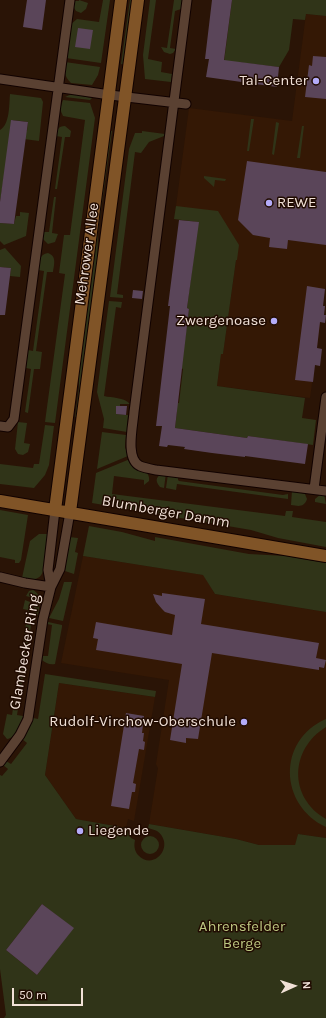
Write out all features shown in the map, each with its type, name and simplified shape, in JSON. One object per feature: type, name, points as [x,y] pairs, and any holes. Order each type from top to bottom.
[{"type":"main road","name":"Mehrower Allee","points":[[55,510],[70,382],[110,95],[121,0]]},
{"type":"main road","name":"Mehrower Allee","points":[[70,512],[138,0]]},
{"type":"main road","name":"Blumberger Damm","points":[[0,501],[326,556]]},
{"type":"street","points":[[4,426],[14,419],[57,87],[70,0]]},
{"type":"street","points":[[187,0],[130,447],[132,456],[139,466],[156,470],[326,491]]},
{"type":"street","points":[[0,78],[110,95],[186,104]]},
{"type":"street","points":[[314,489],[326,397]]},
{"type":"street","name":"Glambecker Ring","points":[[51,587],[48,570],[55,510]]},
{"type":"street","name":"Glambecker Ring","points":[[0,762],[20,735],[28,719],[44,619],[51,587],[60,569],[70,512]]},
{"type":"street","points":[[0,577],[51,587]]},
{"type":"shaded area","points":[[306,14],[326,16],[326,282],[310,398],[217,386],[221,353],[223,353],[237,260],[176,206],[189,108],[292,121]]},
{"type":"shaded area","name":"Rudolf-Virchow-Oberschule","points":[[83,556],[204,575],[215,594],[326,612],[326,838],[298,834],[295,846],[259,845],[236,839],[149,824],[158,768],[156,764],[169,680],[61,663]]},
{"type":"shaded area","points":[[59,683],[155,697],[134,821],[128,819],[126,828],[76,819],[45,775]]},
{"type":"green space","points":[[79,0],[88,3],[86,9],[81,13],[76,11],[73,6],[74,1]]},
{"type":"green space","points":[[103,0],[110,0],[101,63],[66,58],[70,25],[77,19],[99,22]]},
{"type":"green space","points":[[130,0],[133,0],[125,65],[121,64]]},
{"type":"green space","points":[[150,0],[156,0],[148,59],[162,62],[161,72],[172,74],[171,82],[145,79],[143,55]]},
{"type":"green space","points":[[174,0],[183,0],[181,9],[175,11],[170,48],[176,49],[170,54],[164,52],[161,47],[167,48]]},
{"type":"green space","points":[[232,0],[326,0],[326,16],[306,14],[305,20],[293,19],[289,50],[279,67],[224,62]]},
{"type":"green space","points":[[65,62],[100,67],[98,75],[92,85],[71,83],[65,73]]},
{"type":"green space","points":[[10,94],[41,98],[43,102],[39,141],[24,139],[28,122],[13,120],[0,202],[0,130],[6,123]]},
{"type":"green space","points":[[72,94],[92,98],[90,100],[65,97]]},
{"type":"green space","points":[[63,100],[90,103],[95,118],[55,423],[45,422],[65,274],[59,273],[64,235],[70,235],[85,120],[63,116],[60,109]]},
{"type":"green space","points":[[251,119],[254,119],[249,151],[247,151]]},
{"type":"green space","points":[[276,122],[279,123],[274,155],[272,154]]},
{"type":"green space","points":[[65,126],[71,131],[70,137],[65,137],[57,189],[55,189],[62,137],[56,136],[58,129]]},
{"type":"green space","points":[[302,126],[304,126],[300,158],[297,158]]},
{"type":"green space","points":[[108,131],[112,131],[98,232],[97,273],[78,417],[75,417],[79,387],[79,374]]},
{"type":"green space","points":[[142,131],[165,134],[164,136],[149,142],[141,153],[135,152],[117,294],[123,295],[123,298],[110,297],[129,149],[135,133],[142,133]]},
{"type":"green space","points":[[204,176],[226,179],[225,181],[215,180],[214,187],[204,178]]},
{"type":"green space","points":[[54,197],[56,197],[52,233],[58,234],[55,242],[48,244],[43,239],[43,232],[49,232]]},
{"type":"green space","points":[[176,206],[218,211],[239,245],[217,386],[305,398],[302,418],[316,420],[313,445],[175,428],[177,403],[179,403],[183,369],[181,368],[189,309],[187,308],[198,222],[174,219]]},
{"type":"green space","points":[[20,212],[29,213],[26,236],[4,245],[0,241],[0,223],[14,224],[16,216],[20,216]]},
{"type":"green space","points":[[5,248],[21,266],[20,277],[10,276],[11,268],[0,267],[0,250]]},
{"type":"green space","points":[[48,253],[54,258],[54,266],[53,272],[47,272],[36,351],[42,352],[40,369],[34,369],[28,413],[25,412],[31,369],[26,368],[28,350],[33,351],[44,271],[38,270],[39,262],[43,255]]},
{"type":"green space","points":[[109,301],[122,302],[121,308],[116,307],[104,396],[121,399],[130,404],[120,404],[120,406],[116,406],[116,414],[128,415],[127,432],[103,428],[104,419],[97,392]]},
{"type":"green space","points":[[18,422],[27,423],[24,443],[30,444],[28,452],[23,455],[18,454],[15,449]]},
{"type":"green space","points":[[45,425],[54,426],[49,465],[45,475],[34,488],[0,484],[0,464],[33,468],[34,464],[39,464]]},
{"type":"green space","points":[[102,432],[126,435],[125,447],[128,456],[97,469]]},
{"type":"green space","points":[[130,459],[146,471],[149,481],[144,485],[144,480],[114,476],[112,494],[285,516],[286,511],[293,511],[292,517],[326,522],[326,547],[278,538],[251,530],[92,503],[96,473]]},
{"type":"green space","points":[[166,473],[164,488],[160,487],[157,482],[157,478],[158,476]]},
{"type":"green space","points":[[168,474],[178,475],[179,481],[283,495],[288,494],[288,499],[177,484],[176,490],[166,488]]},
{"type":"green space","points":[[292,490],[305,494],[307,499],[304,504],[300,506],[291,505]]},
{"type":"green space","points":[[321,494],[324,494],[326,504],[315,502],[315,499]]},
{"type":"green space","points":[[0,510],[28,515],[21,560],[19,563],[15,563],[15,560],[0,557]]},
{"type":"green space","points":[[89,526],[122,532],[155,541],[155,537],[249,554],[286,556],[326,563],[326,612],[215,594],[203,575],[83,556]]},
{"type":"green space","points":[[39,534],[48,534],[43,572],[38,578],[22,578],[30,541]]},
{"type":"green space","points":[[69,537],[78,538],[75,552],[78,553],[74,574],[65,571]]},
{"type":"green space","points":[[64,582],[72,582],[63,621],[49,618],[59,599]]},
{"type":"green space","points":[[33,590],[39,598],[38,615],[33,615],[35,601],[26,596],[29,591]]},
{"type":"green space","points":[[25,600],[30,602],[28,620],[32,619],[17,715],[23,716],[15,734],[7,739],[3,734],[7,714],[12,715],[28,610],[23,609]]},
{"type":"green space","points":[[48,622],[62,625],[55,664],[48,664],[42,660],[43,656],[48,656],[52,625],[47,624]]},
{"type":"green space","name":"Ahrensfelder Berge","points":[[45,674],[156,691],[155,697],[59,683],[45,775],[76,819],[126,828],[131,838],[135,840],[134,844],[138,855],[144,859],[156,859],[161,855],[164,849],[162,837],[157,831],[148,828],[149,824],[236,839],[259,845],[295,845],[298,834],[326,838],[326,1018],[4,1018],[6,1015],[0,969],[0,775],[2,776],[8,769],[3,765],[6,761],[11,764],[27,743],[22,739],[33,718],[38,719]],"holes":[[[42,904],[73,928],[37,975],[6,950]]]},
{"type":"green space","points":[[326,719],[326,727],[314,736],[305,748],[300,760],[298,773],[300,786],[305,798],[314,810],[326,819],[326,827],[310,817],[299,804],[292,789],[290,773],[292,757],[299,742],[310,729]]},
{"type":"green space","points":[[150,836],[156,839],[159,845],[156,851],[150,854],[144,851],[141,845],[144,839]]},
{"type":"building","points":[[27,0],[46,0],[42,30],[23,27]]},
{"type":"building","points":[[212,0],[232,0],[224,60],[279,67],[277,87],[206,77],[209,59],[205,59]]},
{"type":"building","points":[[78,28],[93,30],[90,49],[75,47]]},
{"type":"building","name":"Tal-Center","points":[[313,56],[326,57],[326,99],[305,97],[309,65],[312,66]]},
{"type":"building","points":[[11,120],[28,122],[14,224],[0,223],[0,202]]},
{"type":"building","points":[[247,161],[326,172],[326,245],[288,240],[287,249],[269,247],[270,238],[253,235],[238,220]]},
{"type":"building","points":[[179,220],[199,222],[187,308],[189,309],[175,428],[247,438],[248,436],[308,444],[305,464],[184,449],[185,447],[168,445],[167,447],[159,446],[162,426],[156,426],[170,306],[168,306]]},
{"type":"building","points":[[0,267],[11,268],[5,315],[0,315]]},
{"type":"building","points":[[307,286],[325,289],[323,306],[325,306],[325,323],[320,322],[317,348],[322,349],[320,366],[315,365],[313,382],[295,380]]},
{"type":"building","points":[[133,290],[143,291],[142,299],[132,298]]},
{"type":"building","points":[[116,406],[127,406],[126,415],[116,414]]},
{"type":"building","points":[[162,593],[205,599],[201,624],[319,643],[316,658],[326,660],[324,668],[319,667],[319,670],[212,653],[198,739],[186,738],[186,743],[170,740],[182,664],[96,650],[98,639],[93,638],[96,622],[172,635],[175,615],[165,612],[156,602],[153,594],[162,596]]},
{"type":"building","points":[[126,713],[144,716],[142,733],[144,733],[143,741],[145,742],[144,750],[139,749],[133,783],[136,784],[135,792],[132,792],[129,809],[111,806]]},
{"type":"building","points":[[42,904],[74,928],[37,975],[6,950]]},
{"type":"place","name":"Tal-Center","points":[[316,81]]},
{"type":"place","name":"REWE","points":[[269,203]]},
{"type":"place","name":"Zwergenoase","points":[[274,321]]},
{"type":"place","name":"Rudolf-Virchow-Oberschule","points":[[244,722]]},
{"type":"place","name":"Liegende","points":[[80,831]]}]
